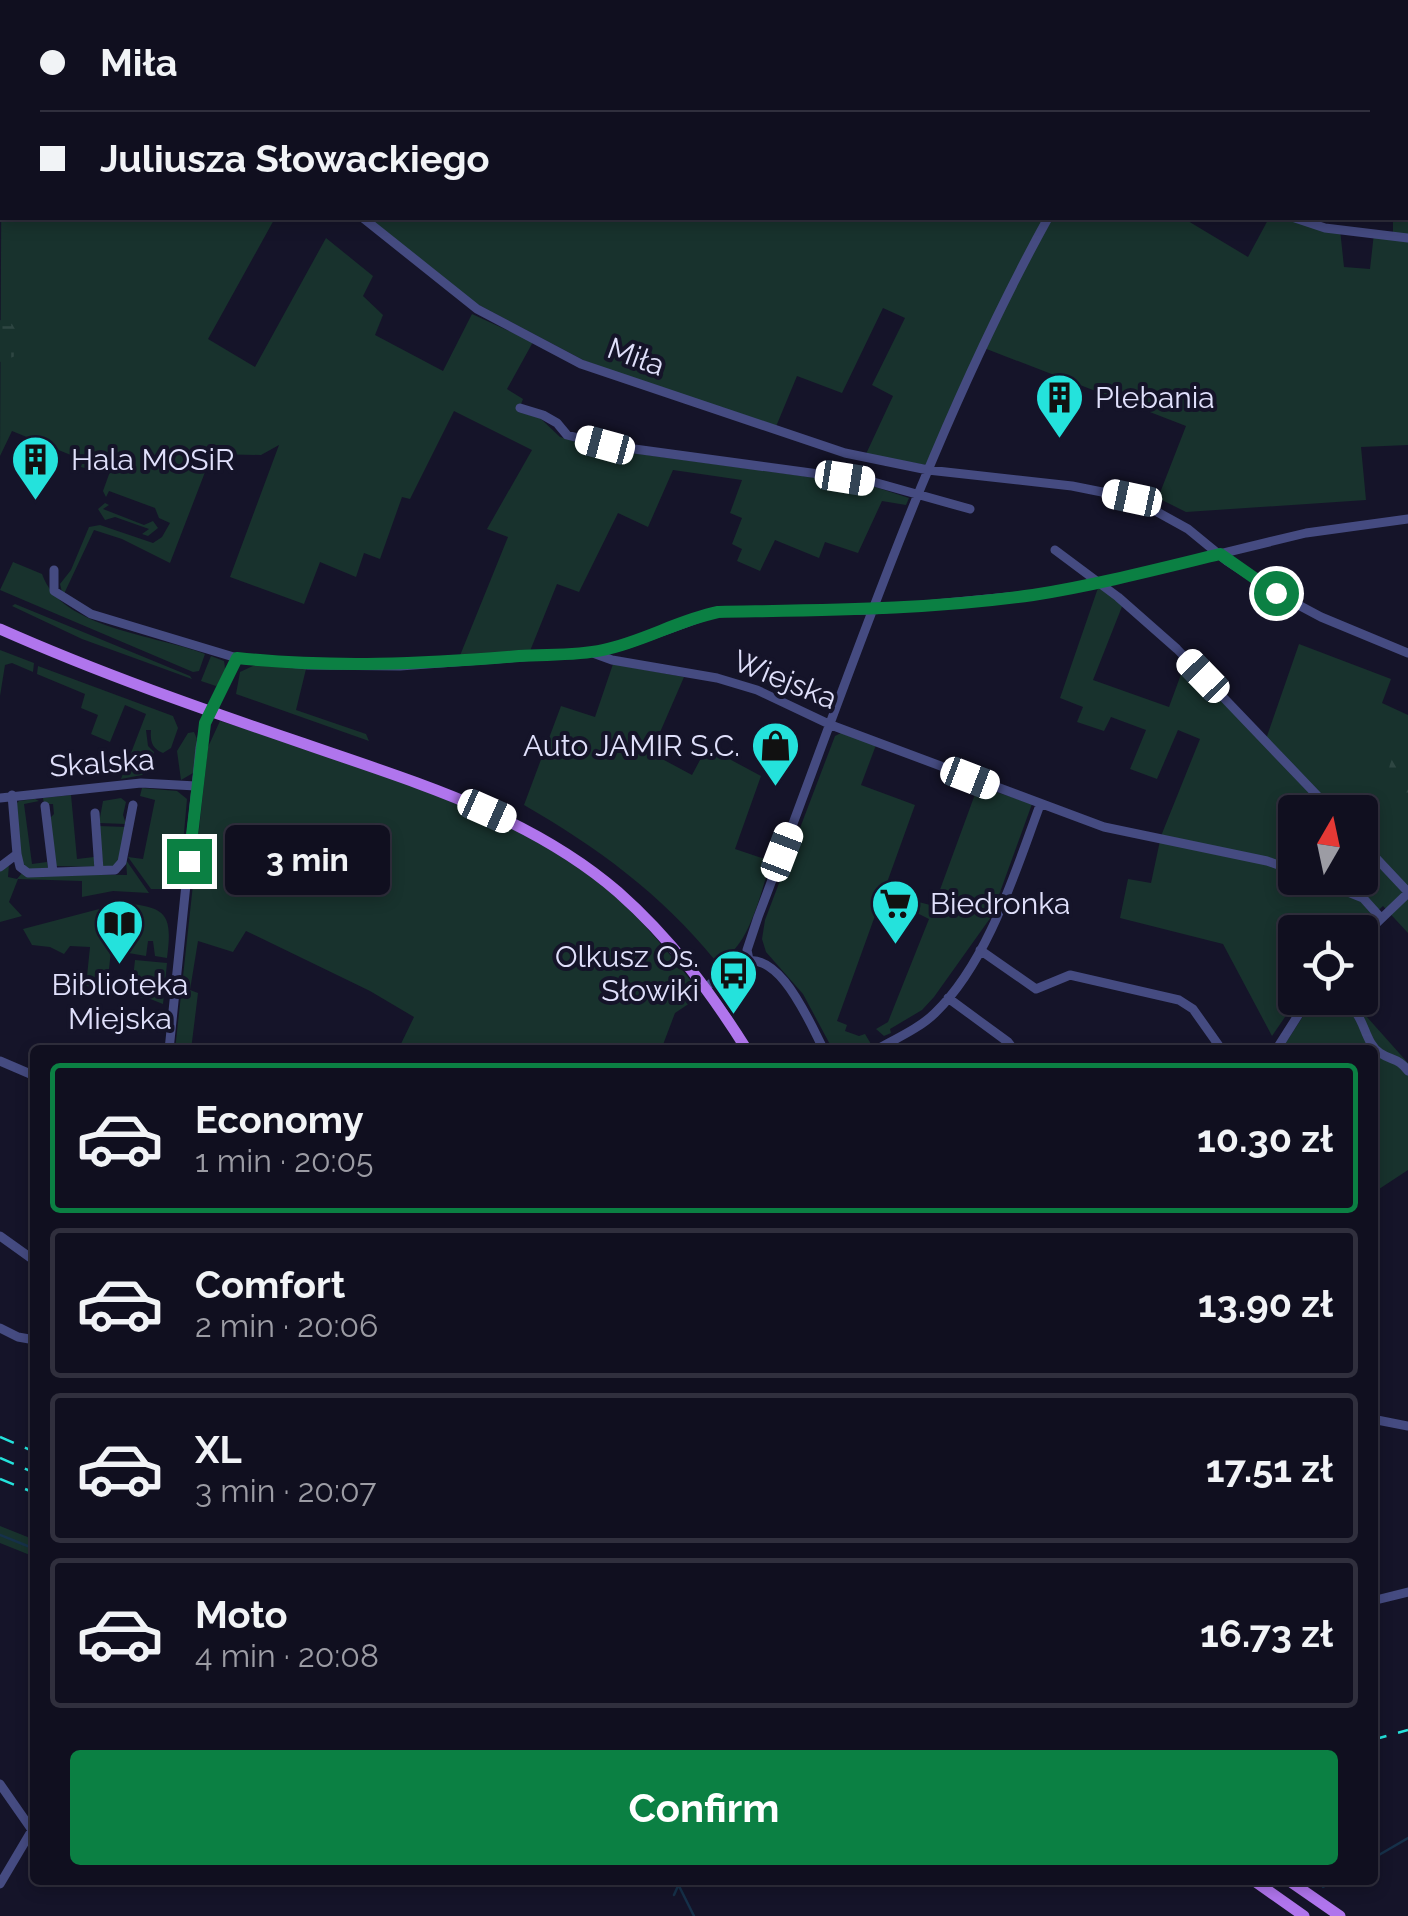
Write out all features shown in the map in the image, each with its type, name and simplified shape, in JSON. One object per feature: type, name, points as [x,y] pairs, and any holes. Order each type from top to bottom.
[{"type":"main road","points":[[0,629],[76,663],[410,780],[514,823],[616,890],[673,945],[743,1045]]},
{"type":"main road","points":[[1259,1885],[1304,1916]]},
{"type":"main road","points":[[1295,1885],[1340,1916]]},
{"type":"street","name":"Miła","points":[[366,220],[477,309],[581,364],[819,446],[928,470],[1072,486],[1132,498],[1178,522],[1276,593],[1321,617],[1408,653]]},
{"type":"street","points":[[749,960],[747,950],[758,917],[918,494],[982,346],[1047,220]]},
{"type":"street","points":[[1301,220],[1325,228],[1408,238]]},
{"type":"street","points":[[520,408],[543,415],[567,435],[605,445],[845,478],[970,509]]},
{"type":"street","points":[[590,652],[628,644],[718,612],[873,610],[1029,595],[1100,583],[1306,533],[1408,519]]},
{"type":"street","points":[[1055,550],[1177,649],[1316,795]]},
{"type":"street","name":"Wiejska","points":[[54,570],[54,591],[91,614],[237,658],[308,666],[400,666],[590,652],[612,660],[717,678],[757,690],[831,725],[1040,805],[1104,826],[1278,865]]},
{"type":"street","points":[[170,1045],[200,748],[205,723],[237,658]]},
{"type":"street","name":"Skalska","points":[[0,798],[141,783],[196,786]]},
{"type":"street","name":"Skalska","points":[[12,795],[17,854]]},
{"type":"street","name":"Skalska","points":[[95,813],[100,870],[120,868],[133,805]]},
{"type":"street","points":[[884,1045],[933,1016],[980,950],[996,920],[1040,805]]},
{"type":"street","name":"Skalska","points":[[45,806],[53,872]]},
{"type":"street","points":[[0,867],[17,854],[22,870],[100,870]]},
{"type":"street","points":[[1378,860],[1408,892],[1378,921]]},
{"type":"street","points":[[1356,895],[1381,918]]},
{"type":"street","points":[[980,950],[1036,989],[1070,975],[1179,1000],[1194,1009],[1219,1045]]},
{"type":"street","points":[[706,988],[738,963],[749,960],[767,965],[781,976],[821,1045]]},
{"type":"street","points":[[948,998],[1010,1045]]},
{"type":"street","points":[[1279,1045],[1298,1015]]},
{"type":"street","points":[[1359,1015],[1373,1045]]},
{"type":"street","points":[[1378,1050],[1398,1058],[1408,1071]]},
{"type":"street","points":[[0,1061],[30,1074]]},
{"type":"street","points":[[0,1236],[30,1257]]},
{"type":"street","points":[[0,1328],[30,1339]]},
{"type":"street","points":[[1378,1419],[1408,1426]]},
{"type":"street","points":[[1378,1600],[1408,1592]]},
{"type":"street","points":[[0,1784],[30,1827]]},
{"type":"street","points":[[0,1884],[30,1833]]},
{"type":"green space","points":[[1,220],[274,220],[208,339],[255,367],[326,238],[373,276],[363,296],[383,315],[375,335],[443,371],[472,314],[533,342],[507,389],[523,399],[518,412],[540,418],[560,437],[610,450],[869,485],[909,498],[906,505],[882,501],[858,553],[825,542],[819,558],[775,540],[760,571],[737,561],[742,549],[732,544],[742,518],[730,513],[742,480],[673,470],[648,527],[618,513],[579,592],[557,584],[530,651],[459,658],[508,537],[487,529],[532,450],[454,411],[410,499],[402,497],[380,559],[364,553],[356,577],[320,562],[304,604],[230,577],[279,445],[261,455],[212,454],[170,563],[94,530],[63,596],[60,584],[71,570],[89,527],[100,525],[153,543],[170,523],[159,518],[155,508],[109,491],[106,497],[103,491],[112,466],[105,462],[88,469],[81,467],[83,460],[12,431],[0,456]]},
{"type":"green space","points":[[364,220],[1186,220],[1248,257],[1268,220],[1306,220],[1340,229],[1344,267],[1370,269],[1374,233],[1393,235],[1393,220],[1408,220],[1408,445],[1361,447],[1366,500],[1186,512],[1158,498],[1186,426],[984,348],[931,466],[866,454],[893,396],[872,385],[905,318],[883,308],[842,393],[797,376],[775,429],[585,361],[475,303]]},
{"type":"green space","points":[[0,320],[12,324],[20,338],[18,355],[0,362]]},
{"type":"green space","points":[[105,503],[109,505],[103,509],[144,525],[153,521],[158,528],[148,536],[142,534],[149,529],[115,517],[105,520],[98,509]]},
{"type":"green space","points":[[13,562],[42,574],[52,592],[89,618],[205,654],[199,671],[193,672],[0,590]]},
{"type":"green space","points":[[1099,585],[1123,604],[1093,680],[1169,707],[1187,658],[1266,739],[1299,644],[1391,679],[1382,703],[1408,715],[1408,933],[1383,906],[1373,915],[1278,915],[1278,1015],[1286,1015],[1272,1036],[1223,944],[1120,918],[1128,879],[1151,883],[1161,836],[1200,739],[1178,730],[1157,779],[1130,769],[1146,730],[1111,717],[1104,731],[1077,722],[1083,707],[1060,698]]},
{"type":"green space","points":[[12,606],[192,679],[82,639]]},
{"type":"green space","points":[[0,650],[34,663],[33,672],[12,663],[5,665],[0,696]]},
{"type":"green space","points":[[211,656],[224,661],[225,675],[216,686],[201,681]]},
{"type":"green space","points":[[257,664],[306,669],[296,710],[366,734],[369,741],[236,694],[240,672]]},
{"type":"green space","points":[[613,664],[684,677],[651,753],[692,775],[707,747],[761,776],[735,849],[771,861],[752,920],[736,948],[726,956],[714,959],[672,913],[626,873],[524,805],[561,706],[595,717]]},
{"type":"green space","points":[[38,666],[173,716],[178,728],[171,748],[163,753],[156,749],[151,730],[146,730],[148,746],[154,752],[153,765],[142,775],[121,779],[146,714],[125,705],[110,742],[91,734],[98,715],[81,708],[85,694],[37,674]]},
{"type":"green space","points":[[220,721],[438,794],[522,833],[583,869],[621,901],[702,995],[675,1013],[663,1045],[400,1045],[414,1017],[370,991],[246,931],[233,952],[198,941],[190,990],[198,993],[192,1045],[176,1045],[208,747]]},
{"type":"green space","points":[[194,732],[197,739],[193,773],[181,780],[177,751],[188,733]]},
{"type":"green space","points":[[841,733],[876,745],[861,785],[915,805],[837,1021],[847,1025],[845,1031],[865,1034],[869,1045],[830,1045],[803,994],[766,952],[762,939],[765,920],[835,736]]},
{"type":"green space","points":[[1399,750],[1408,750],[1408,797],[1398,800],[1389,792],[1388,775]]},
{"type":"green space","points":[[978,786],[1032,804],[991,917],[934,997],[884,1036],[876,1029],[888,1022],[929,919],[907,908],[911,900],[934,906]]},
{"type":"green space","points":[[142,788],[177,791],[187,799],[180,878],[168,889],[151,889],[128,857],[143,859],[155,800],[140,796]]},
{"type":"green space","points":[[71,795],[77,859],[94,857],[95,867],[56,866],[49,819],[54,814],[53,804],[44,804],[43,798]]},
{"type":"green space","points":[[121,798],[126,802],[126,824],[99,823],[103,801]]},
{"type":"green space","points":[[39,801],[24,804],[32,864],[47,862],[48,868],[28,870],[22,865],[15,805]]},
{"type":"green space","points":[[99,826],[126,827],[118,866],[103,866]]},
{"type":"green space","points":[[126,860],[149,893],[113,891],[82,897],[82,881],[18,879],[9,902],[22,916],[0,922],[0,871],[9,864],[8,877],[17,879],[22,873],[127,875]]},
{"type":"green space","points":[[122,903],[148,907],[163,915],[169,931],[167,958],[155,956],[153,941],[148,941],[146,956],[111,950],[107,989],[86,986],[90,947],[70,946],[64,954],[32,945],[23,929]]},
{"type":"green space","points":[[135,960],[167,963],[163,1004],[131,997]]},
{"type":"green space","points":[[1304,1015],[1365,1015],[1408,1063],[1408,1170],[1378,1190],[1378,1045],[1284,1045]]},
{"type":"green space","points":[[0,1526],[30,1538],[30,1555],[0,1543]]},
{"type":"waterway","points":[[0,1535],[30,1547]]},
{"type":"waterway","points":[[1378,1856],[1408,1838]]},
{"type":"waterway","points":[[678,1885],[694,1916]]},
{"type":"waterway","points":[[1323,1887],[1327,1885]]},
{"type":"waterway","points":[[674,1895],[678,1886]]},
{"type":"railway","points":[[0,1437],[30,1450]]},
{"type":"railway","points":[[0,1458],[30,1471]]},
{"type":"railway","points":[[0,1479],[30,1491]]},
{"type":"railway","points":[[1378,1738],[1408,1730]]},
{"type":"place","name":"Plebania","points":[[1060,440]]},
{"type":"place","name":"Hala MOSiR","points":[[36,502]]},
{"type":"place","name":"Auto JAMIR S.C.","points":[[775,788]]},
{"type":"place","name":"Biedronka","points":[[895,946]]},
{"type":"place","name":"Biblioteka Miejska","points":[[120,966]]},
{"type":"place","name":"Olkusz Os. Słowiki","points":[[734,1016]]},
{"type":"route","points":[[189,861],[205,723],[237,658],[308,666],[400,666],[590,652],[628,644],[718,612],[873,610],[1029,595],[1100,583],[1220,554],[1276,593]]}]
